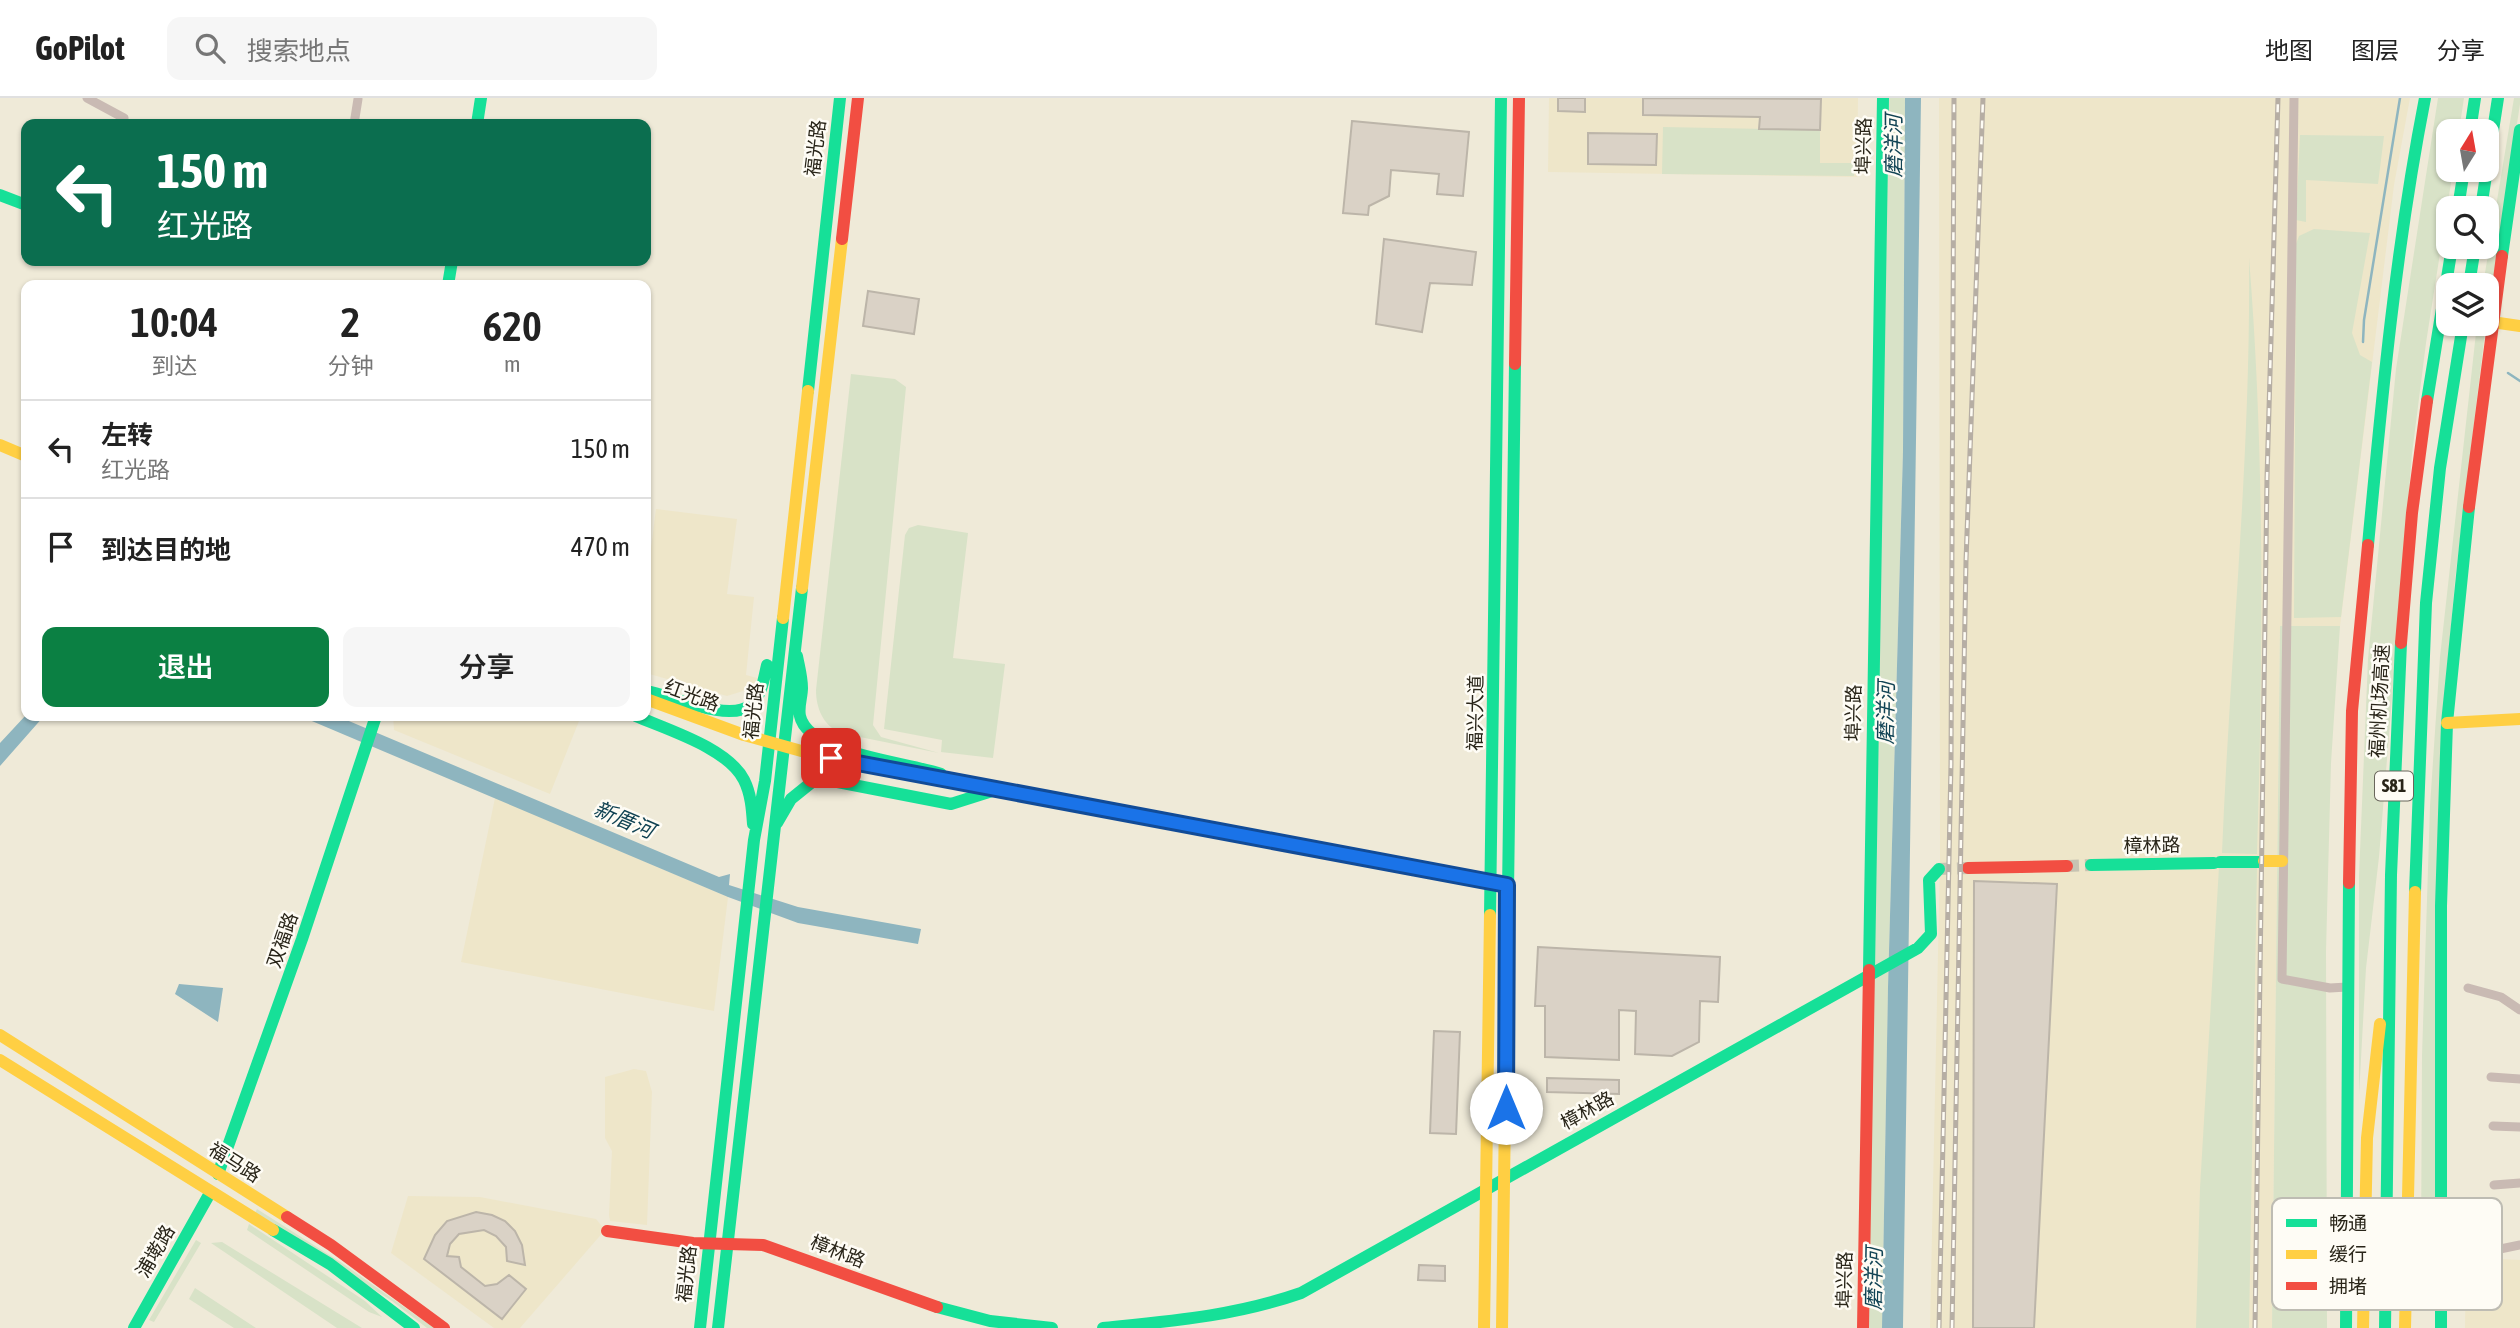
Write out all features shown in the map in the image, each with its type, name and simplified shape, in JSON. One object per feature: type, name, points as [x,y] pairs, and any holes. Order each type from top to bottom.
[{"type":"main road","points":[[478,119],[481,98]]},
{"type":"main road","name":"福光路","points":[[701,1328],[749,881],[769,743],[840,98]]},
{"type":"main road","name":"福光路","points":[[718,1328],[858,98]]},
{"type":"main road","name":"福兴大道","points":[[1484,1328],[1501,98]]},
{"type":"main road","name":"福兴大道","points":[[1502,1328],[1519,98]]},
{"type":"main road","name":"埠兴路","points":[[1863,1328],[1883,98]]},
{"type":"main road","points":[[2345,1198],[2352,711],[2389,324],[2412,165],[2425,98]]},
{"type":"main road","points":[[2472,119],[2475,98]]},
{"type":"main road","points":[[2483,196],[2498,98]]},
{"type":"main road","points":[[2499,273],[2520,130]]},
{"type":"main road","points":[[0,195],[21,203]]},
{"type":"main road","name":"福州机场高速","points":[[2386,1198],[2388,923],[2404,601],[2417,465],[2450,259]]},
{"type":"main road","points":[[2499,322],[2520,326]]},
{"type":"main road","name":"S81","points":[[2408,1198],[2413,933],[2426,603],[2440,468],[2461,336]]},
{"type":"main road","points":[[2442,1198],[2441,934],[2447,723],[2475,447],[2490,336]]},
{"type":"main road","points":[[0,445],[21,454]]},
{"type":"main road","points":[[651,692],[670,695],[721,713],[740,711],[750,705],[764,687],[771,638],[785,593]]},
{"type":"main road","points":[[796,649],[802,687],[800,718],[811,735],[853,753],[934,771],[960,784]]},
{"type":"main road","name":"红光路","points":[[651,701],[785,747],[960,784],[1507,885]]},
{"type":"main road","points":[[2447,723],[2520,719]]},
{"type":"main road","name":"双福路","points":[[218,1174],[375,721]]},
{"type":"main road","points":[[648,721],[724,754],[740,770],[751,795],[754,840]]},
{"type":"main road","points":[[775,826],[791,799],[817,778],[951,804],[996,790]]},
{"type":"main road","name":"樟林路","points":[[2091,865],[2282,861]]},
{"type":"main road","points":[[1968,868],[2067,866]]},
{"type":"main road","name":"樟林路","points":[[1103,1328],[1202,1318],[1281,1301],[1327,1279],[1918,948],[1931,934],[1929,880],[1939,869]]},
{"type":"main road","points":[[2363,1198],[2372,1069],[2388,984]]},
{"type":"main road","name":"福马路","points":[[0,1035],[331,1245],[444,1328]]},
{"type":"main road","name":"福马路","points":[[0,1060],[210,1193],[330,1264],[414,1328]]},
{"type":"main road","name":"浦墘路","points":[[134,1328],[210,1193]]},
{"type":"main road","name":"樟林路","points":[[607,1231],[774,1248],[904,1296],[970,1316],[1052,1328]]},
{"type":"main road","points":[[2346,1310],[2346,1328]]},
{"type":"main road","points":[[2363,1310],[2363,1328]]},
{"type":"main road","name":"福州机场高速","points":[[2385,1310],[2385,1328]]},
{"type":"main road","name":"S81","points":[[2405,1310],[2405,1328]]},
{"type":"main road","points":[[2441,1310],[2441,1328]]},
{"type":"street","points":[[87,98],[124,119]]},
{"type":"street","points":[[2294,98],[2282,979],[2330,988],[2347,986]]},
{"type":"street","points":[[355,119],[358,99]]},
{"type":"street","points":[[2468,988],[2501,997],[2520,1010]]},
{"type":"street","points":[[2491,1077],[2520,1079]]},
{"type":"street","points":[[2493,1126],[2520,1127]]},
{"type":"street","points":[[2494,1185],[2520,1183]]},
{"type":"street","points":[[2502,1249],[2520,1245]]},
{"type":"shaded area","points":[[1549,98],[1858,98],[1857,177],[1548,172]]},
{"type":"shaded area","points":[[1939,98],[2410,98],[2394,185],[2340,626],[2280,627],[2272,1328],[1930,1328],[1940,859]]},
{"type":"shaded area","points":[[656,509],[737,519],[727,594],[754,597],[746,675],[757,678],[756,683],[727,696],[651,674],[651,548]]},
{"type":"shaded area","points":[[393,721],[579,721],[550,794],[394,730]]},
{"type":"shaded area","points":[[495,798],[728,897],[714,1011],[461,962]]},
{"type":"shaded area","points":[[634,1069],[646,1071],[652,1092],[647,1225],[610,1221],[609,1215],[612,1151],[605,1138],[605,1077]]},
{"type":"shaded area","points":[[408,1196],[480,1197],[596,1219],[605,1230],[520,1328],[494,1328],[391,1253]]},
{"type":"shaded area","points":[[2502,1259],[2520,1260],[2520,1328],[2465,1328],[2465,1310],[2502,1310]]},
{"type":"green space","points":[[1885,98],[1905,98],[1903,451],[1888,987],[1882,1328],[1865,1328]]},
{"type":"green space","points":[[2438,98],[2464,98],[2461,119],[2436,119],[2436,182],[2451,182],[2449,196],[2436,196],[2436,259],[2439,259],[2412,454],[2379,857],[2366,968],[2359,1095],[2359,876],[2368,659],[2396,369]]},
{"type":"green space","points":[[2514,98],[2520,98],[2499,242],[2498,196]]},
{"type":"green space","points":[[1663,127],[1820,130],[1820,163],[1854,163],[1854,176],[1662,174]]},
{"type":"green space","points":[[2300,135],[2384,136],[2378,184],[2306,180],[2306,222],[2296,220]]},
{"type":"green space","points":[[2314,229],[2370,233],[2352,333],[2360,355],[2372,362],[2341,617],[2294,618],[2296,244],[2299,236]]},
{"type":"green space","points":[[2249,258],[2260,481],[2261,705],[2257,854],[2222,853],[2247,407]]},
{"type":"green space","points":[[2487,259],[2496,259],[2494,273],[2485,273]]},
{"type":"green space","points":[[2476,336],[2485,336],[2455,580],[2442,729],[2437,1198],[2421,1198],[2422,1056],[2430,806],[2440,657]]},
{"type":"green space","points":[[851,374],[895,379],[906,387],[873,725],[881,737],[939,753],[840,733],[825,721],[817,703],[816,690]]},
{"type":"green space","points":[[918,525],[968,533],[953,658],[1005,664],[993,758],[941,752],[942,740],[884,729],[905,535],[909,528]]},
{"type":"green space","points":[[2280,626],[2340,626],[2331,763],[2326,951],[2327,1198],[2273,1198]]},
{"type":"green space","points":[[2257,866],[2249,1328],[2196,1328],[2200,1188],[2219,867]]},
{"type":"green space","points":[[257,1209],[342,1263],[434,1328],[427,1328],[392,1301],[255,1213]]},
{"type":"green space","points":[[249,1224],[365,1301],[382,1317],[369,1312],[247,1230]]},
{"type":"green space","points":[[196,1240],[201,1243],[154,1322],[149,1320]]},
{"type":"green space","points":[[222,1242],[362,1328],[337,1328],[211,1243]]},
{"type":"green space","points":[[195,1288],[256,1328],[234,1328],[189,1299]]},
{"type":"green space","points":[[2272,1310],[2327,1310],[2327,1328],[2272,1328]]},
{"type":"water","points":[[1905,98],[1921,98],[1903,1328],[1882,1328],[1888,987],[1903,451]]},
{"type":"water","points":[[21,720],[40,721],[0,766],[0,743]]},
{"type":"water","points":[[312,721],[349,721],[719,877],[730,874],[729,885],[798,907],[921,929],[918,944],[798,923],[728,897]]},
{"type":"water","points":[[179,984],[223,988],[218,1022],[175,994]]},
{"type":"building","points":[[1558,98],[1585,98],[1585,112],[1558,111]]},
{"type":"building","points":[[1643,98],[1821,99],[1820,130],[1759,129],[1760,117],[1643,115]]},
{"type":"building","points":[[1352,121],[1469,132],[1463,196],[1437,194],[1439,174],[1391,170],[1389,196],[1369,206],[1368,215],[1343,213]]},
{"type":"building","points":[[1588,133],[1657,134],[1656,165],[1588,164]]},
{"type":"building","points":[[1384,239],[1476,252],[1472,285],[1430,283],[1422,332],[1376,324]]},
{"type":"building","points":[[868,291],[919,299],[914,334],[863,326]]},
{"type":"building","points":[[1974,881],[2057,884],[2034,1328],[1973,1328]]},
{"type":"building","points":[[1538,947],[1720,957],[1718,1002],[1700,1001],[1699,1042],[1672,1056],[1635,1054],[1636,1011],[1619,1010],[1619,1060],[1545,1057],[1545,1006],[1535,1006]]},
{"type":"building","points":[[1434,1031],[1460,1032],[1456,1134],[1430,1133]]},
{"type":"building","points":[[1547,1078],[1619,1080],[1619,1094],[1547,1092]]},
{"type":"building","points":[[476,1212],[505,1221],[515,1231],[522,1245],[525,1265],[507,1261],[506,1247],[496,1236],[484,1230],[459,1234],[450,1244],[447,1256],[459,1257],[461,1267],[485,1286],[497,1284],[509,1275],[526,1289],[502,1319],[424,1259],[435,1235],[447,1221]]},
{"type":"building","points":[[1419,1265],[1445,1266],[1445,1281],[1418,1280]]},
{"type":"waterway","points":[[2363,342],[2364,320],[2400,98]]},
{"type":"waterway","points":[[2508,373],[2520,381]]},
{"type":"tunnel","points":[[2067,866],[2091,865]]},
{"type":"tunnel","points":[[1939,869],[1968,868]]},
{"type":"railway","points":[[1939,1328],[1951,764],[1954,98]]},
{"type":"railway","points":[[1952,1328],[1966,561],[1983,98]]},
{"type":"railway","points":[[2255,1328],[2267,478],[2278,98]]},
{"type":"traffic: fast","points":[[478,119],[481,98]]},
{"type":"traffic: fast","points":[[808,391],[840,98]]},
{"type":"traffic: fast","points":[[1490,915],[1501,98]]},
{"type":"traffic: fast","points":[[1869,970],[1883,98]]},
{"type":"traffic: fast","points":[[2368,545],[2398,265],[2425,98]]},
{"type":"traffic: fast","points":[[2472,119],[2475,98]]},
{"type":"traffic: fast","points":[[2483,196],[2498,98]]},
{"type":"traffic: fast","points":[[2502,256],[2520,130]]},
{"type":"traffic: fast","points":[[2460,196],[2462,182]]},
{"type":"traffic: fast","points":[[0,195],[21,203]]},
{"type":"traffic: fast","points":[[2427,401],[2450,259]]},
{"type":"traffic: fast","points":[[2471,273],[2473,259]]},
{"type":"traffic: fast","points":[[449,280],[451,266]]},
{"type":"traffic: fast","points":[[2415,892],[2426,603],[2440,468],[2461,336]]},
{"type":"traffic: fast","points":[[1507,968],[1515,364]]},
{"type":"traffic: fast","points":[[2441,1198],[2441,906],[2447,723],[2469,507]]},
{"type":"traffic: fast","points":[[718,1328],[802,588]]},
{"type":"traffic: fast","points":[[700,1328],[754,840],[765,781],[783,618]]},
{"type":"traffic: fast","points":[[2387,1198],[2391,875],[2401,643]]},
{"type":"traffic: fast","points":[[797,656],[802,684],[800,716],[807,729],[839,748],[941,774]]},
{"type":"traffic: fast","points":[[651,692],[715,710],[741,710],[751,705],[758,696],[767,665]]},
{"type":"traffic: fast","points":[[218,1174],[302,939],[374,721]]},
{"type":"traffic: fast","points":[[648,721],[696,741],[725,758],[744,780],[752,807],[753,824]]},
{"type":"traffic: fast","points":[[777,823],[791,799],[817,778],[951,804],[992,791]]},
{"type":"traffic: fast","points":[[1062,801],[1507,885]]},
{"type":"traffic: fast","points":[[2220,862],[2259,862]]},
{"type":"traffic: fast","points":[[2091,865],[2214,863]]},
{"type":"traffic: fast","points":[[1103,1328],[1228,1312],[1301,1293],[1918,948],[1931,934],[1929,880],[1939,869]]},
{"type":"traffic: fast","points":[[2347,1198],[2349,883]]},
{"type":"traffic: fast","points":[[134,1328],[210,1193]]},
{"type":"traffic: fast","points":[[273,1230],[330,1264],[414,1328]]},
{"type":"traffic: fast","points":[[937,1307],[990,1321],[1052,1328]]},
{"type":"traffic: fast","points":[[2346,1310],[2346,1328]]},
{"type":"traffic: fast","points":[[2385,1310],[2385,1328]]},
{"type":"traffic: fast","points":[[2441,1310],[2441,1328]]},
{"type":"traffic: slow","points":[[802,588],[842,239]]},
{"type":"traffic: slow","points":[[2499,323],[2520,326]]},
{"type":"traffic: slow","points":[[783,618],[808,391]]},
{"type":"traffic: slow","points":[[0,445],[21,454]]},
{"type":"traffic: slow","points":[[651,701],[744,735],[805,752],[1062,801]]},
{"type":"traffic: slow","points":[[2447,723],[2520,719]]},
{"type":"traffic: slow","points":[[2264,861],[2282,861]]},
{"type":"traffic: slow","points":[[2408,1198],[2415,892]]},
{"type":"traffic: slow","points":[[1484,1328],[1490,915]]},
{"type":"traffic: slow","points":[[1502,1328],[1507,968]]},
{"type":"traffic: slow","points":[[2366,1198],[2367,1138],[2380,1024]]},
{"type":"traffic: slow","points":[[0,1035],[287,1217]]},
{"type":"traffic: slow","points":[[0,1060],[273,1230]]},
{"type":"traffic: slow","points":[[2363,1310],[2363,1328]]},
{"type":"traffic: slow","points":[[2405,1310],[2405,1328]]},
{"type":"traffic: jam","points":[[842,239],[858,98]]},
{"type":"traffic: jam","points":[[1515,364],[1519,98]]},
{"type":"traffic: jam","points":[[2469,507],[2502,256]]},
{"type":"traffic: jam","points":[[2401,643],[2412,513],[2427,401]]},
{"type":"traffic: jam","points":[[2349,883],[2352,711],[2368,545]]},
{"type":"traffic: jam","points":[[1968,868],[2067,866]]},
{"type":"traffic: jam","points":[[1863,1328],[1869,970]]},
{"type":"traffic: jam","points":[[287,1217],[331,1245],[444,1328]]},
{"type":"traffic: jam","points":[[607,1231],[693,1243],[763,1245],[937,1307]]},
{"type":"route","points":[[831,758],[1507,885],[1506,1108]]},
{"type":"water label","name":"磨洋河","points":[[1894,146]]},
{"type":"water label","name":"磨洋河","points":[[1886,713]]},
{"type":"water label","name":"新厝河","points":[[624,820]]},
{"type":"water label","name":"磨洋河","points":[[1874,1279]]}]
